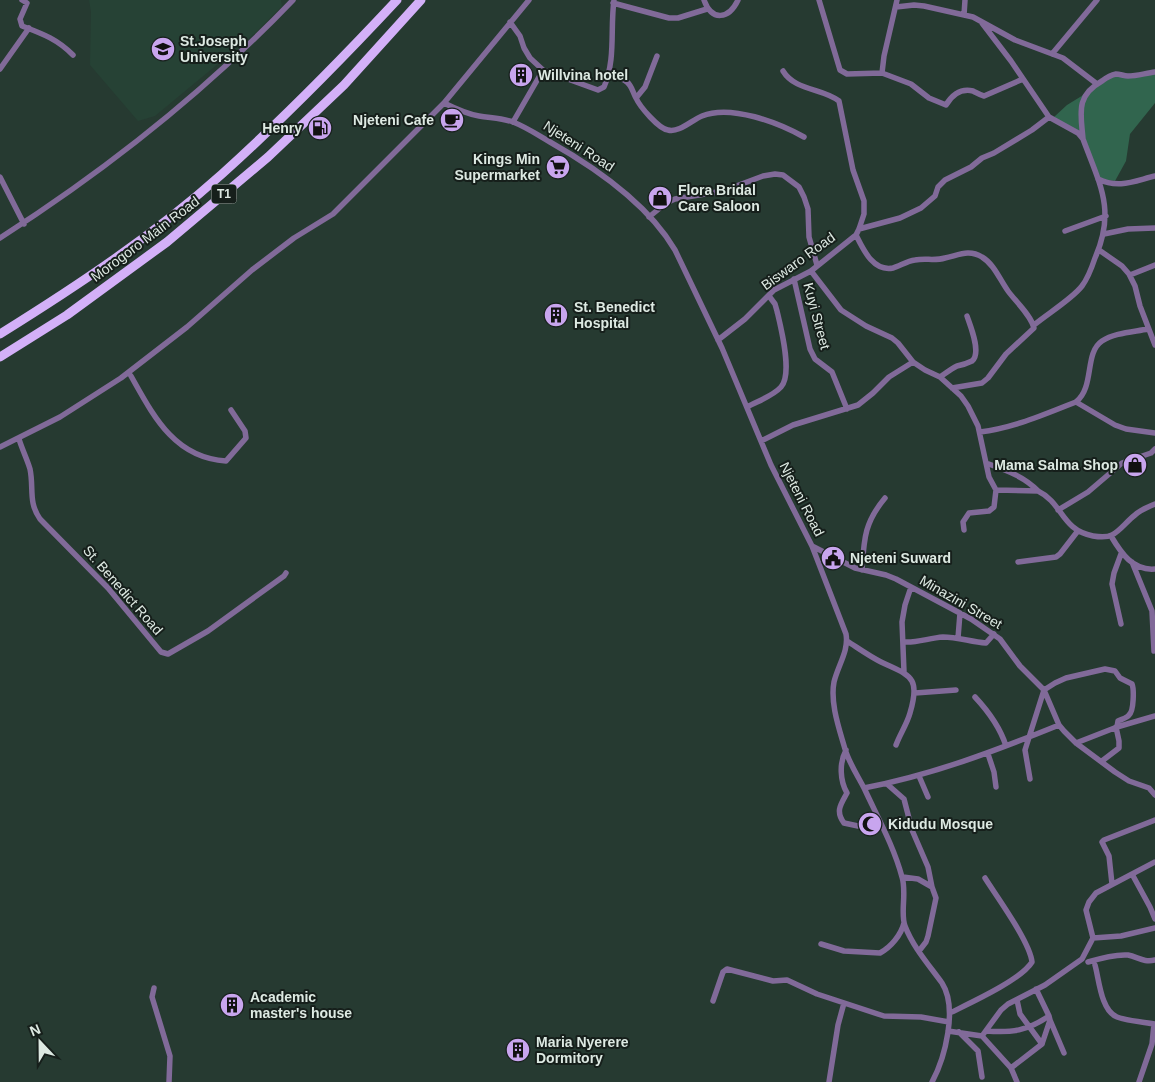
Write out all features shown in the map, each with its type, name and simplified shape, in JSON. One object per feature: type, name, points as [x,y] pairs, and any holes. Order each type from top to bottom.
[{"type":"highway","name":"Morogoro Main Road","points":[[0,334],[60,297],[152,231],[221,174],[334,67],[397,0]]},
{"type":"highway","name":"Morogoro Main Road","points":[[0,357],[67,314],[168,242],[268,157],[344,84],[421,0]]},
{"type":"street","points":[[22,0],[27,3],[20,19],[23,26],[36,30],[62,45],[73,56]]},
{"type":"street","points":[[0,238],[24,224],[155,127],[226,67],[293,0]]},
{"type":"street","points":[[0,447],[60,417],[121,378],[187,327],[252,270],[294,238],[333,214],[444,102],[528,0]]},
{"type":"street","points":[[704,0],[707,9],[712,14],[718,16],[734,9],[738,0]]},
{"type":"street","points":[[819,0],[840,70],[847,74],[882,73],[911,84],[929,98],[946,105],[953,95],[957,93],[969,91],[984,96],[1023,79]]},
{"type":"street","points":[[882,73],[897,0]]},
{"type":"street","points":[[964,15],[965,0]]},
{"type":"street","points":[[1088,0],[1090,8]]},
{"type":"street","points":[[1052,54],[1097,0]]},
{"type":"street","points":[[510,22],[520,36],[530,58],[543,70],[598,90],[604,87],[612,59],[614,1],[669,18],[678,18],[707,9]]},
{"type":"street","points":[[896,7],[924,6],[964,15],[1016,40],[1052,54],[1073,65],[1097,84]]},
{"type":"street","points":[[982,23],[1049,117],[1078,133],[1084,139]]},
{"type":"street","points":[[0,69],[29,28]]},
{"type":"street","points":[[636,98],[645,87],[656,56]]},
{"type":"street","points":[[513,122],[543,70]]},
{"type":"street","points":[[783,71],[786,76],[809,89],[839,101],[853,170],[864,201],[864,214],[858,232],[870,258],[882,268],[892,268],[912,260],[943,259],[966,252],[974,253],[984,258],[992,266],[1002,283],[1034,325]]},
{"type":"street","points":[[952,388],[982,383],[1006,354],[1034,328],[1034,325],[1082,286],[1099,250],[1104,234],[1106,216],[1105,199],[1084,139],[1081,124],[1082,106],[1087,92],[1097,84],[1117,74],[1131,76],[1155,72]]},
{"type":"street","points":[[609,74],[627,82],[643,109],[660,126],[669,131],[704,115],[726,112],[765,120],[804,137]]},
{"type":"street","name":"Njeteni Road","points":[[444,102],[458,110],[513,122],[581,159],[618,188],[667,236],[718,340],[771,465],[812,546],[837,609],[847,642]]},
{"type":"street","points":[[858,232],[900,218],[921,208],[935,196],[938,187],[945,180],[1024,135],[1049,117]]},
{"type":"street","points":[[649,217],[666,203],[676,199],[723,191],[763,176],[775,174],[783,176],[799,187],[804,197],[808,209],[809,237],[817,265]]},
{"type":"street","points":[[1098,179],[1108,183],[1127,184],[1136,183],[1155,176]]},
{"type":"street","points":[[0,177],[24,224]]},
{"type":"street","points":[[1064,231],[1106,216]]},
{"type":"street","points":[[1104,234],[1133,228],[1155,228]]},
{"type":"street","name":"Biswaro Road","points":[[718,340],[745,319],[774,290],[811,271],[858,232]]},
{"type":"street","points":[[1099,250],[1122,266],[1130,276],[1155,345]]},
{"type":"street","points":[[1130,276],[1155,265]]},
{"type":"street","points":[[811,271],[841,310],[866,326],[892,338],[913,362],[924,370],[940,377],[968,406],[980,432],[989,477],[996,490],[994,507],[990,511],[969,513],[963,522],[964,530]]},
{"type":"street","name":"Kuyi Street","points":[[794,279],[810,349],[815,359],[832,372],[847,409]]},
{"type":"street","points":[[747,407],[776,392],[785,380],[787,366],[778,311],[769,296]]},
{"type":"street","points":[[940,377],[975,357],[977,351],[976,343],[967,316]]},
{"type":"street","points":[[980,432],[1000,430],[1076,402],[1083,396],[1086,389],[1093,355],[1099,343],[1112,337],[1148,329]]},
{"type":"street","points":[[761,441],[793,425],[858,405],[890,377],[913,362]]},
{"type":"street","points":[[131,376],[150,411],[172,439],[182,446],[214,460],[226,461],[246,438],[245,431],[231,410]]},
{"type":"street","points":[[1076,402],[1115,425],[1126,429],[1155,433]]},
{"type":"street","name":"St. Benedict Road","points":[[19,439],[29,468],[31,501],[35,513],[108,588],[164,654],[168,654],[208,631],[286,573]]},
{"type":"street","points":[[1058,510],[1088,492],[1122,463],[1144,456],[1155,450]]},
{"type":"street","points":[[986,463],[1020,476],[1030,483],[1044,494],[1077,532],[1100,537],[1111,536],[1137,514],[1155,504]]},
{"type":"street","points":[[996,490],[1038,491]]},
{"type":"street","points":[[862,570],[863,545],[868,524],[874,511],[885,498]]},
{"type":"street","points":[[1018,562],[1060,554],[1077,532]]},
{"type":"street","points":[[1111,536],[1125,558],[1144,570],[1155,569]]},
{"type":"street","name":"Minazini Street","points":[[812,546],[862,570],[886,575],[911,587],[960,613],[994,634],[1006,646],[1020,666],[1044,690],[1059,726],[1076,743],[1115,772],[1129,781],[1149,788],[1155,795]]},
{"type":"street","points":[[1121,554],[1112,584],[1121,624]]},
{"type":"street","points":[[1132,562],[1152,611],[1154,651]]},
{"type":"street","points":[[904,672],[902,622],[911,587]]},
{"type":"street","points":[[958,638],[960,613]]},
{"type":"street","points":[[904,642],[913,643],[935,638],[958,638],[986,643],[994,634]]},
{"type":"street","points":[[821,944],[844,951],[880,953],[896,938],[902,930],[904,923],[905,891],[902,877],[889,840],[846,750],[834,700],[835,679],[847,642],[882,663],[904,672],[912,680],[914,692],[910,715],[896,745]]},
{"type":"street","points":[[1030,779],[1025,755],[1028,738],[1044,690],[1066,678],[1105,669],[1115,671],[1120,678],[1132,684],[1134,693],[1130,715],[1118,721],[1116,727],[1119,748],[1102,761]]},
{"type":"street","points":[[914,692],[956,690]]},
{"type":"street","points":[[975,697],[1002,733],[1006,746]]},
{"type":"street","points":[[1076,743],[1116,727],[1153,718]]},
{"type":"street","points":[[864,788],[919,776],[988,754],[1059,726]]},
{"type":"street","points":[[846,750],[843,755],[841,774],[842,784],[847,793],[839,806],[839,810],[844,823],[858,826]]},
{"type":"street","points":[[988,754],[995,775],[996,787]]},
{"type":"street","points":[[919,776],[928,797]]},
{"type":"street","points":[[887,784],[902,796],[906,803],[912,830],[928,867],[936,900],[926,942],[918,951]]},
{"type":"street","points":[[1112,884],[1109,856],[1102,842],[1155,820]]},
{"type":"street","points":[[984,1034],[1001,1010],[1065,972],[1082,959],[1093,938],[1086,910],[1088,902],[1096,893],[1155,862]]},
{"type":"street","points":[[1132,874],[1155,919]]},
{"type":"street","points":[[902,877],[918,879],[932,887]]},
{"type":"street","points":[[950,1013],[1005,983],[1030,966],[1032,962],[1032,956],[1021,936],[985,878]]},
{"type":"street","points":[[904,923],[918,951],[947,994],[950,1013],[948,1031],[941,1060],[932,1082]]},
{"type":"street","points":[[1093,938],[1121,936],[1155,929]]},
{"type":"street","points":[[1088,962],[1127,955],[1148,962],[1155,960]]},
{"type":"street","points":[[1095,965],[1103,1001],[1109,1012],[1116,1016],[1154,1024],[1152,1044],[1138,1082]]},
{"type":"street","points":[[713,1001],[724,972],[727,969],[773,981],[787,980],[817,994],[884,1016],[921,1017],[949,1022]]},
{"type":"street","points":[[154,988],[152,998],[170,1056],[169,1082]]},
{"type":"street","points":[[1036,989],[1064,1053]]},
{"type":"street","points":[[1017,1000],[1020,1014],[1042,1044]]},
{"type":"street","points":[[829,1082],[838,1025],[844,1002]]},
{"type":"street","points":[[948,1031],[984,1034],[1008,1033],[1030,1027],[1049,1018]]},
{"type":"street","points":[[1011,1068],[1042,1044],[1049,1018]]},
{"type":"street","points":[[959,1032],[978,1051],[982,1077]]},
{"type":"street","points":[[984,1034],[1011,1068],[1017,1082]]},
{"type":"shaded area","name":"St.Joseph University","points":[[89,0],[281,0],[282,6],[254,34],[155,116],[138,121],[90,65],[91,12]]},
{"type":"shaded area","points":[[1155,71],[1155,103],[1130,134],[1126,161],[1115,181],[1100,179],[1083,135],[1054,117],[1067,105],[1116,75]]},
{"type":"place","name":"St.Joseph University","points":[[163,49]]},
{"type":"place","name":"Willvina hotel","points":[[521,75]]},
{"type":"place","name":"Njeteni Cafe","points":[[452,120]]},
{"type":"place","name":"Henry","points":[[320,128]]},
{"type":"place","name":"Kings Min Supermarket","points":[[558,167]]},
{"type":"place","name":"Flora Bridal Care Saloon","points":[[660,198]]},
{"type":"place","name":"St. Benedict Hospital","points":[[556,315]]},
{"type":"place","name":"Mama Salma Shop","points":[[1135,465]]},
{"type":"place","name":"Njeteni Suward","points":[[833,558]]},
{"type":"place","name":"Kidudu Mosque","points":[[870,824]]},
{"type":"place","name":"Academic master's house","points":[[232,1005]]},
{"type":"place","name":"Maria Nyerere Dormitory","points":[[518,1050]]}]
